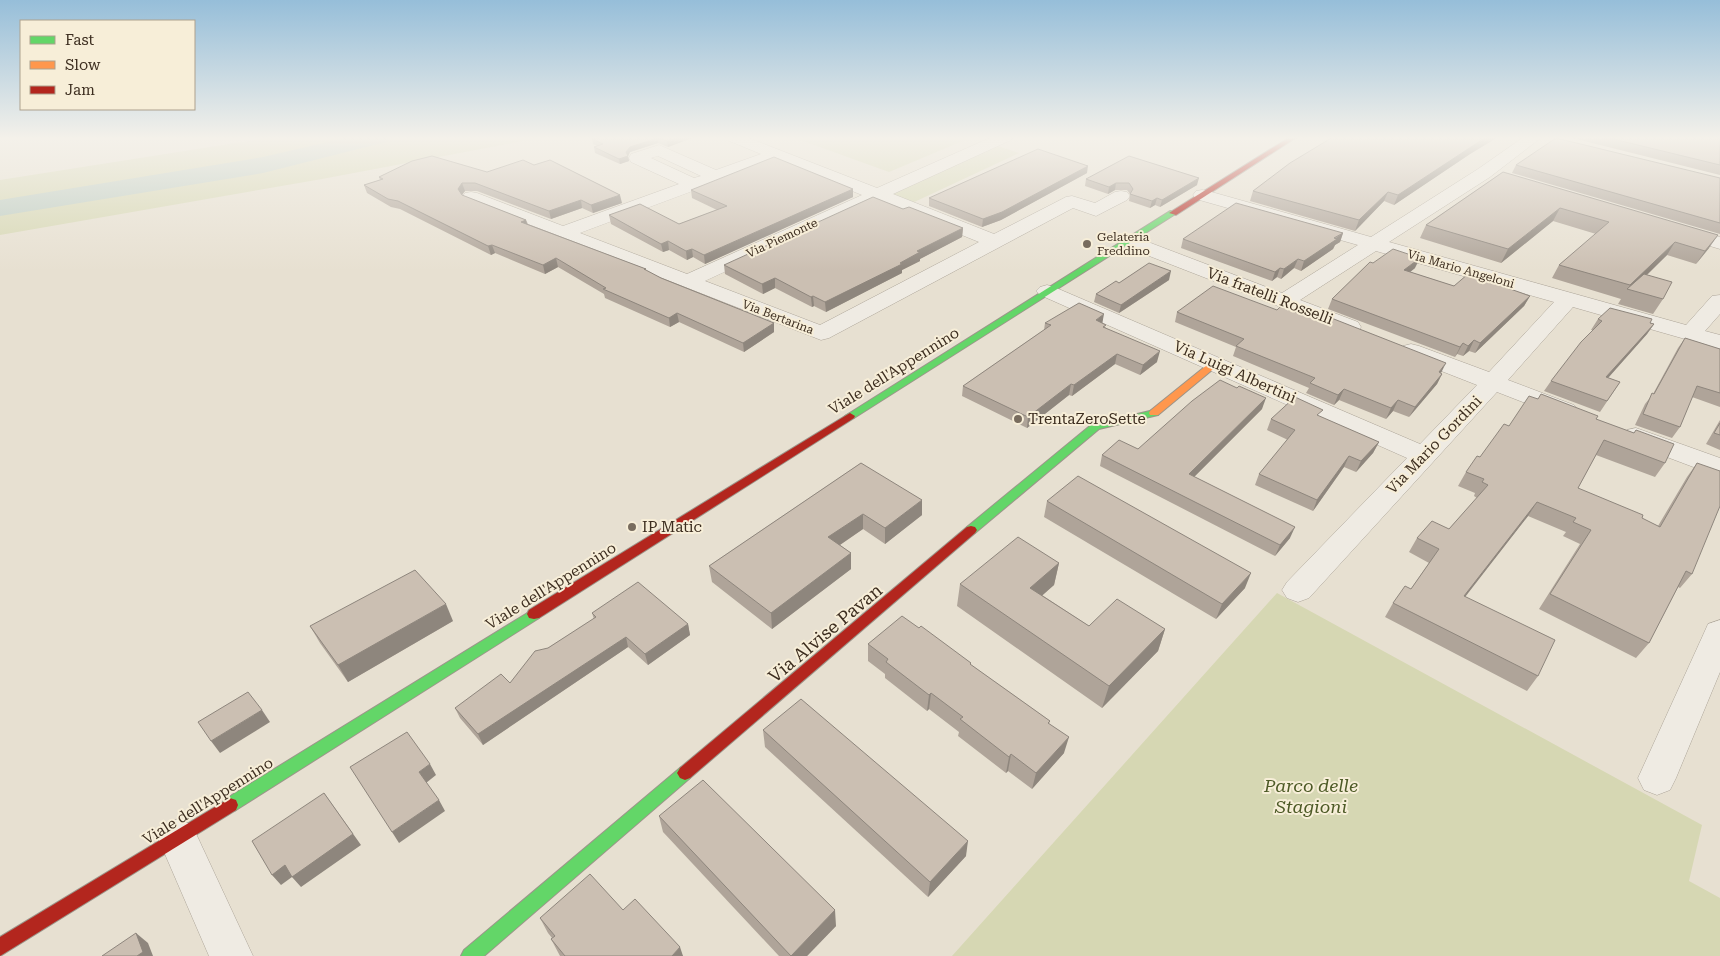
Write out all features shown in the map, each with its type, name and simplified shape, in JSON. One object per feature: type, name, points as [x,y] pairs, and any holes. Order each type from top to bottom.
[{"type":"main road","name":"Viale dell'Appennino","points":[[0,947],[178,838],[1223,182]]},
{"type":"main road","name":"Via Alvise Pavan","points":[[470,956],[1033,477],[1095,427],[1152,415],[1215,363]]},
{"type":"street","points":[[688,182],[693,184]]},
{"type":"street","points":[[562,233],[700,182]]},
{"type":"street","points":[[843,182],[994,241]]},
{"type":"street","name":"Via Piemonte","points":[[688,281],[906,182]]},
{"type":"street","points":[[1284,301],[1470,182]]},
{"type":"street","name":"Via Mario Angeloni","points":[[1202,195],[1720,342]]},
{"type":"street","name":"Via Bertarina","points":[[471,197],[820,333],[1072,201],[1096,210],[1121,196]]},
{"type":"street","points":[[1663,226],[1720,243]]},
{"type":"street","name":"Via fratelli Rosselli","points":[[1128,241],[1366,333]]},
{"type":"street","name":"Via Luigi Albertini","points":[[1047,291],[1215,363],[1422,456]]},
{"type":"street","name":"Via Mario Gordini","points":[[1298,590],[1422,456],[1494,383],[1568,299]]},
{"type":"street","points":[[1690,334],[1720,301]]},
{"type":"street","points":[[1394,344],[1584,417]]},
{"type":"street","points":[[1611,427],[1720,468]]},
{"type":"street","points":[[1657,778],[1717,650]]},
{"type":"street","points":[[178,838],[231,956]]},
{"type":"green space","points":[[0,182],[307,182],[0,235]]},
{"type":"green space","points":[[915,182],[958,182],[910,204],[890,193]]},
{"type":"green space","name":"Parco delle Stagioni","points":[[1277,593],[1702,825],[1689,881],[1720,898],[1720,956],[952,956]]},
{"type":"building","points":[[375,182],[593,182],[620,195],[591,205],[581,200],[549,211],[475,183],[462,183],[458,189],[462,195],[526,220],[521,222],[646,269],[644,269],[661,278],[774,323],[743,343],[677,313],[669,318],[603,289],[606,288],[556,258],[543,265],[492,245],[488,246],[398,201],[388,199],[364,185]]},
{"type":"building","points":[[712,182],[835,182],[853,189],[704,255],[692,249],[686,251],[668,241],[661,244],[609,215],[640,204],[679,224],[727,206],[691,190]]},
{"type":"building","points":[[965,182],[1059,182],[1002,212],[983,219],[929,198]]},
{"type":"building","points":[[1094,182],[1193,182],[1162,200],[1157,198],[1152,201],[1130,194],[1133,189],[1129,183],[1116,183],[1109,187]]},
{"type":"building","points":[[1265,182],[1418,182],[1398,195],[1388,192],[1359,220],[1253,191]]},
{"type":"building","points":[[1489,182],[1536,182],[1718,235],[1705,251],[1675,242],[1630,285],[1559,265],[1609,222],[1560,208],[1508,249],[1426,225]]},
{"type":"building","points":[[1574,182],[1720,182],[1720,223]]},
{"type":"building","points":[[873,197],[903,209],[909,207],[963,228],[917,251],[920,252],[900,263],[902,264],[825,302],[813,296],[811,297],[775,278],[762,284],[724,265]]},
{"type":"building","points":[[1236,203],[1343,233],[1304,261],[1298,259],[1284,269],[1280,268],[1275,272],[1183,239]]},
{"type":"building","points":[[1393,249],[1420,258],[1404,270],[1454,286],[1468,274],[1530,296],[1480,343],[1474,340],[1468,346],[1463,343],[1460,347],[1332,299],[1370,262],[1373,263]]},
{"type":"building","points":[[1149,263],[1171,271],[1121,305],[1096,294],[1116,281],[1119,283]]},
{"type":"building","points":[[1644,274],[1672,282],[1663,299],[1627,289]]},
{"type":"building","points":[[1213,286],[1277,310],[1280,307],[1312,317],[1316,312],[1446,363],[1439,372],[1442,374],[1415,407],[1398,400],[1391,408],[1344,389],[1338,395],[1310,383],[1315,378],[1236,346],[1244,339],[1177,312]]},
{"type":"building","points":[[1079,303],[1104,314],[1096,320],[1106,325],[1103,327],[1160,351],[1143,365],[1117,354],[1074,385],[1071,384],[1028,417],[963,386],[1051,325],[1045,323]]},
{"type":"building","points":[[1610,308],[1652,319],[1650,323],[1654,324],[1606,377],[1620,382],[1607,401],[1551,381],[1581,342],[1602,321],[1598,319]]},
{"type":"building","points":[[1685,338],[1720,349],[1720,393],[1697,386],[1680,427],[1643,414],[1652,393],[1654,394]]},
{"type":"building","points":[[1220,380],[1266,398],[1189,474],[1295,527],[1280,545],[1102,455],[1119,440],[1138,449],[1192,401]]},
{"type":"building","points":[[1541,394],[1598,416],[1596,419],[1634,433],[1636,430],[1674,444],[1665,463],[1604,440],[1578,488],[1643,515],[1642,518],[1660,527],[1697,463],[1720,471],[1720,506],[1692,574],[1686,571],[1649,643],[1550,594],[1591,530],[1573,522],[1576,518],[1537,502],[1464,596],[1555,640],[1538,676],[1393,603],[1405,586],[1411,589],[1439,549],[1417,538],[1432,521],[1449,529],[1488,485],[1482,482],[1484,479],[1466,472],[1477,456],[1480,457],[1504,424],[1509,426],[1529,396],[1538,399]]},
{"type":"building","points":[[1295,397],[1323,410],[1317,415],[1379,442],[1361,461],[1349,456],[1317,500],[1259,474],[1295,430],[1271,419]]},
{"type":"building","points":[[1720,423],[1720,435],[1714,433]]},
{"type":"building","points":[[861,463],[922,500],[885,528],[863,514],[828,537],[851,553],[771,613],[709,566]]},
{"type":"building","points":[[1078,476],[1251,573],[1222,604],[1047,501]]},
{"type":"building","points":[[1018,537],[1059,563],[1030,588],[1089,626],[1117,599],[1165,629],[1109,686],[960,584]]},
{"type":"building","points":[[415,570],[446,604],[338,665],[310,626]]},
{"type":"building","points":[[638,582],[688,624],[645,654],[626,637],[478,734],[455,708],[501,674],[510,683],[535,651],[548,648],[596,617],[592,613]]},
{"type":"building","points":[[902,616],[919,628],[921,626],[1069,737],[1036,773],[1011,754],[1009,757],[960,719],[963,717],[931,693],[929,695],[886,662],[888,659],[868,644]]},
{"type":"building","points":[[248,692],[262,710],[211,741],[198,722]]},
{"type":"building","points":[[801,699],[968,841],[930,882],[763,730]]},
{"type":"building","points":[[407,732],[430,764],[419,772],[439,800],[392,832],[350,767]]},
{"type":"building","points":[[703,780],[835,910],[791,956],[659,816]]},
{"type":"building","points":[[324,793],[353,834],[292,877],[285,865],[272,875],[252,841]]},
{"type":"building","points":[[590,874],[623,910],[635,899],[680,947],[672,956],[565,956],[551,939],[555,936],[540,918]]},
{"type":"building","points":[[136,933],[143,952],[137,956],[102,956]]},
{"type":"waterway","points":[[0,208],[156,182]]},
{"type":"traffic: fast","points":[[850,416],[1173,213]]},
{"type":"traffic: fast","points":[[971,530],[1095,427],[1154,413]]},
{"type":"traffic: fast","points":[[230,805],[534,614]]},
{"type":"traffic: fast","points":[[470,956],[685,773]]},
{"type":"traffic: slow","points":[[1154,413],[1215,363]]},
{"type":"traffic: jam","points":[[1173,213],[1223,182]]},
{"type":"traffic: jam","points":[[534,614],[850,416]]},
{"type":"traffic: jam","points":[[685,773],[971,530]]},
{"type":"traffic: jam","points":[[0,947],[230,805]]},
{"type":"place","name":"Gelateria Freddino","points":[[1087,244]]},
{"type":"place","name":"TrentaZeroSette","points":[[1018,419]]},
{"type":"place","name":"IP Matic","points":[[632,527]]}]
